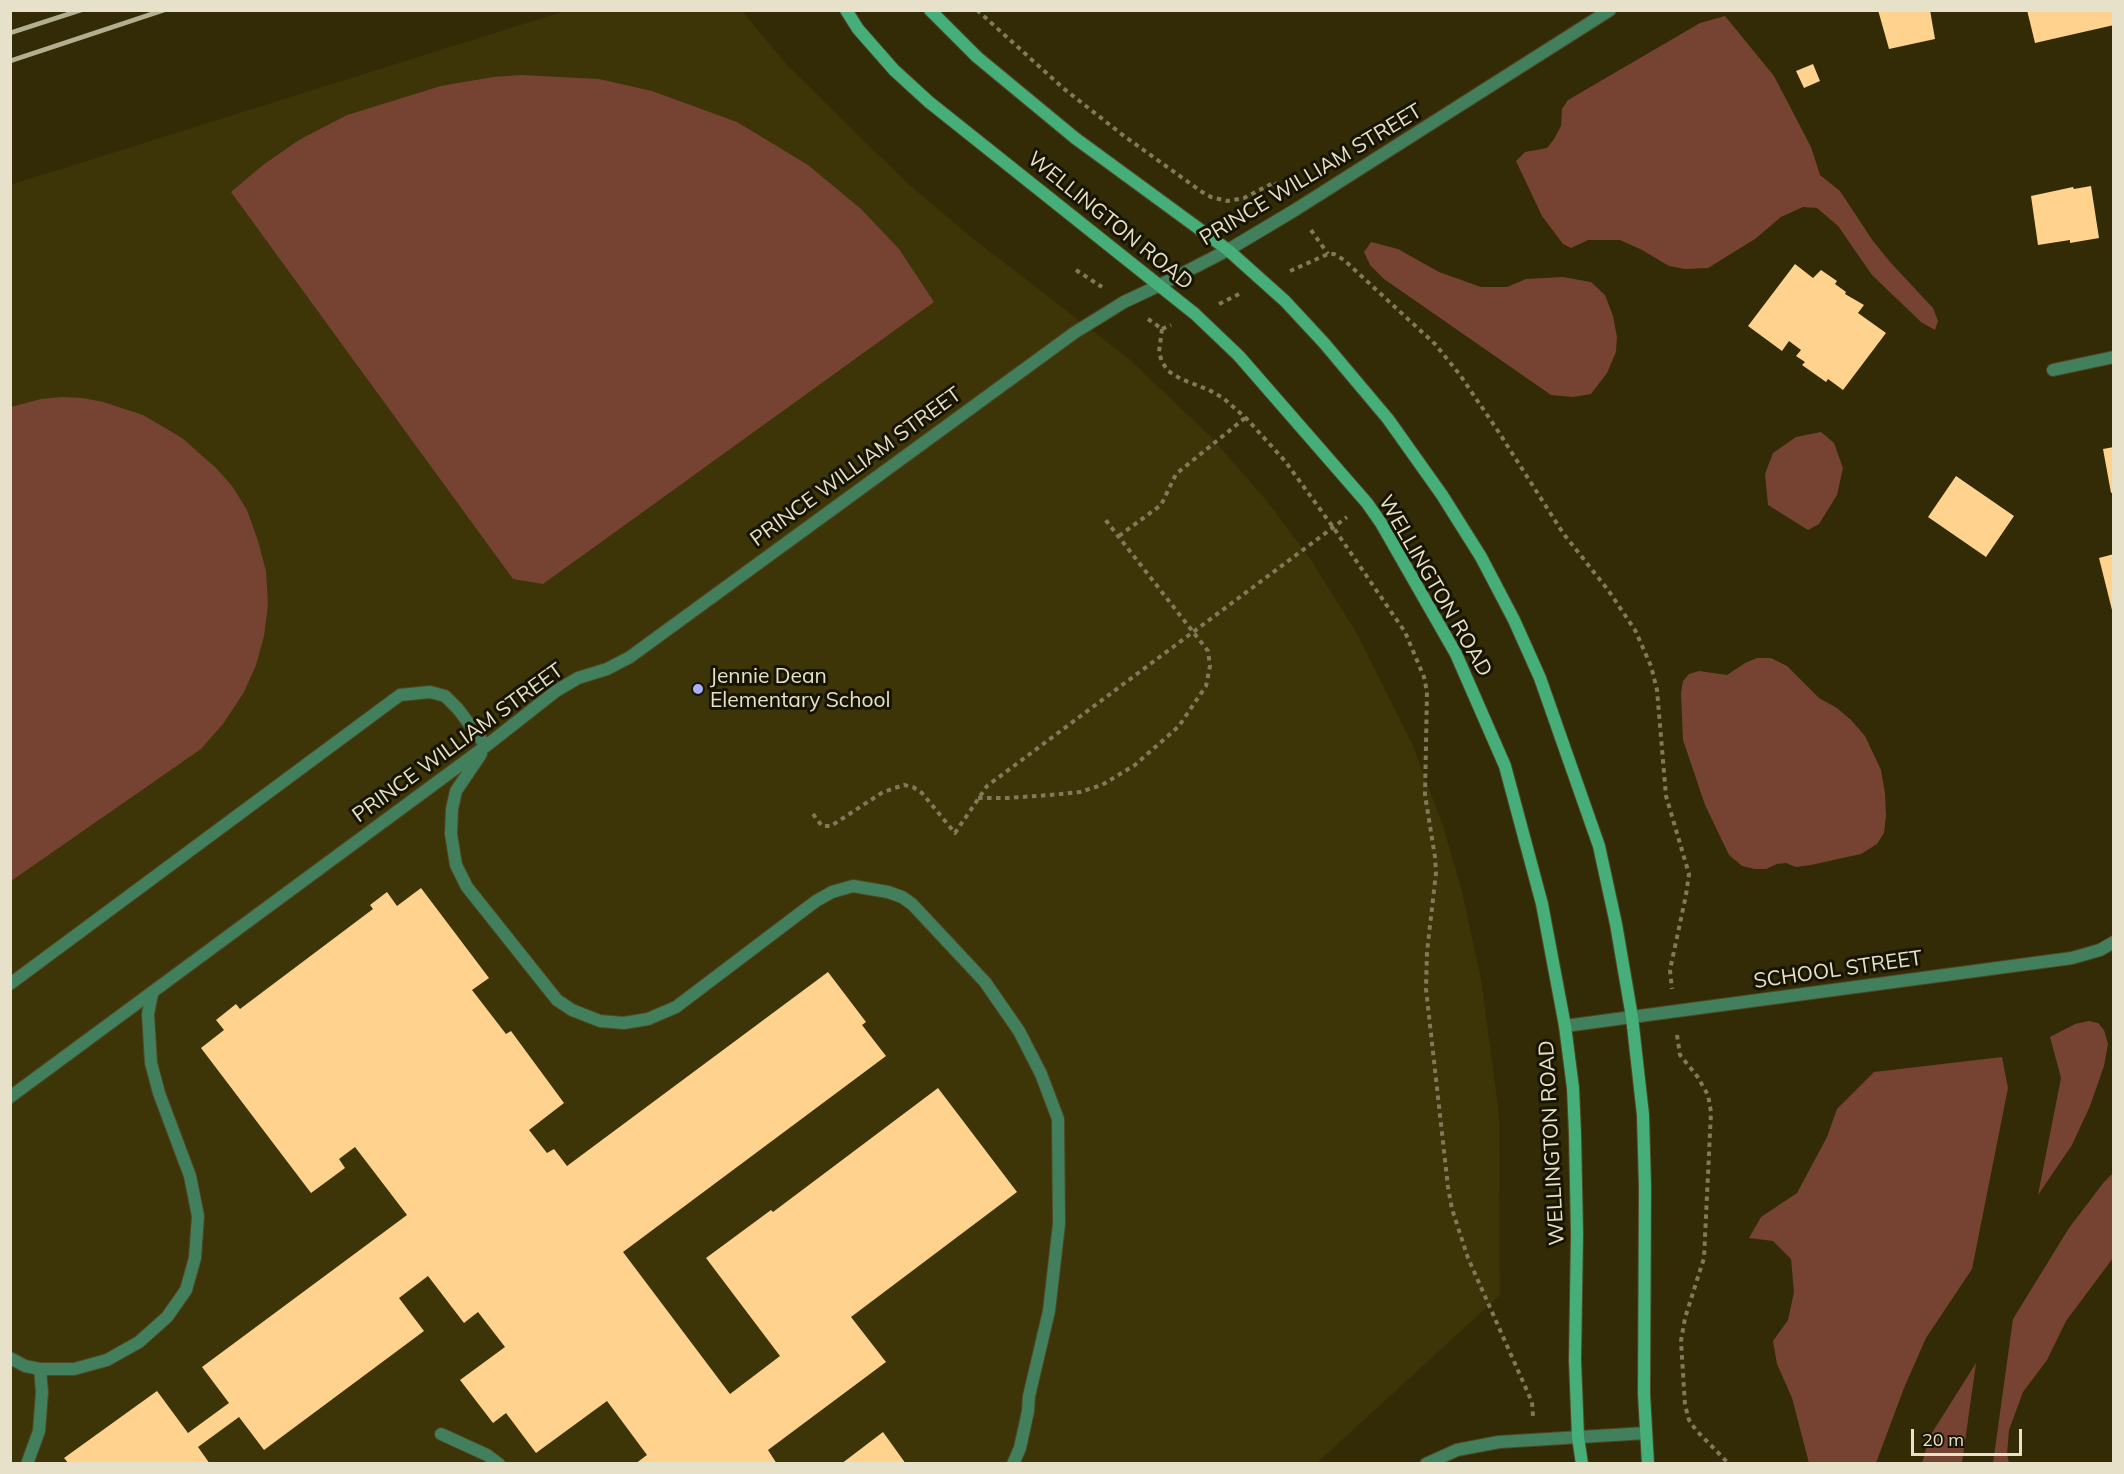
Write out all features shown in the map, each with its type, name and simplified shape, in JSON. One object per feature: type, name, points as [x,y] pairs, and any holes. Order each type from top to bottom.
[{"type":"main road","name":"WELLINGTON ROAD","points":[[846,10],[858,29],[894,70],[929,102],[1195,314],[1239,356],[1367,503],[1381,523],[1456,654],[1505,766],[1542,904],[1565,1026],[1573,1088],[1575,1134],[1577,1234],[1575,1359],[1578,1437],[1582,1464]]},
{"type":"main road","name":"WELLINGTON ROAD","points":[[930,10],[976,57],[1074,138],[1228,250],[1285,301],[1388,419],[1442,495],[1486,568],[1540,678],[1599,846],[1616,924],[1632,1017],[1643,1115],[1644,1395],[1648,1464]]},
{"type":"street","name":"PRINCE WILLIAM STREET","points":[[10,1097],[152,994],[567,684],[607,669],[630,657],[1074,333],[1124,302],[1228,250],[1295,210],[1611,10]]},
{"type":"street","points":[[2053,370],[2114,357]]},
{"type":"street","points":[[10,984],[400,695],[430,692],[445,696],[458,709],[486,746],[456,791],[452,809],[451,834],[456,865],[467,887],[481,905],[557,1000],[572,1010],[600,1021],[624,1023],[648,1019],[676,1007],[816,901],[832,892],[853,886],[888,892],[902,897],[912,904],[985,982],[1019,1031],[1041,1074],[1058,1119],[1059,1224],[1049,1311],[1029,1396],[1020,1448],[1013,1464]]},
{"type":"street","name":"SCHOOL STREET","points":[[1565,1026],[2072,958],[2100,950],[2114,942]]},
{"type":"street","points":[[10,1358],[25,1366],[40,1369],[74,1369],[115,1355],[139,1342],[160,1323],[186,1290],[195,1258],[198,1216],[190,1176],[159,1093],[151,1063],[148,1014],[152,994]]},
{"type":"street","points":[[27,1464],[39,1431],[42,1392],[40,1369]]},
{"type":"street","points":[[1426,1464],[1457,1450],[1499,1442],[1646,1433]]},
{"type":"street","points":[[441,1434],[487,1455],[499,1464]]},
{"type":"path","points":[[977,10],[1024,55],[1072,95],[1202,192],[1227,201],[1256,194],[1275,182],[1278,188]]},
{"type":"path","points":[[1162,329],[1159,352],[1168,371],[1223,398],[1285,461],[1405,632],[1424,677],[1427,692],[1425,795],[1436,873],[1427,952],[1426,989],[1448,1187],[1452,1209],[1468,1258],[1532,1402]]},
{"type":"path","points":[[1119,536],[1161,505],[1176,474],[1245,418]]},
{"type":"path","points":[[813,814],[822,826],[831,826],[883,792],[904,785],[913,787],[922,793],[955,833],[987,786],[1367,503]]},
{"type":"path","points":[[978,798],[1080,792],[1102,785],[1135,765],[1179,726],[1206,686],[1210,666],[1208,651],[1104,518]]},
{"type":"shaded area","name":"Jennie Dean Elementary School","points":[[565,11],[742,11],[787,65],[906,182],[971,237],[1129,359],[1211,437],[1266,500],[1311,560],[1356,632],[1413,746],[1443,826],[1462,892],[1481,979],[1499,1115],[1500,1295],[1317,1463],[11,1463],[10,185]]},
{"type":"shaded area","points":[[1725,16],[1774,76],[1811,147],[1820,175],[1840,191],[1873,241],[1933,308],[1938,321],[1935,330],[1921,322],[1872,275],[1838,226],[1817,208],[1803,207],[1781,217],[1755,239],[1708,268],[1685,269],[1669,266],[1620,240],[1588,240],[1571,248],[1563,244],[1542,216],[1516,161],[1525,152],[1547,148],[1561,126],[1562,109],[1568,100],[1700,23]]},
{"type":"shaded area","points":[[521,75],[599,79],[652,91],[737,122],[808,165],[861,209],[899,249],[934,302],[543,584],[513,579],[231,192],[263,165],[299,140],[347,115],[441,86],[493,77]]},
{"type":"shaded area","points":[[1371,242],[1398,249],[1439,272],[1481,287],[1507,287],[1526,279],[1563,277],[1591,282],[1605,295],[1613,316],[1617,337],[1616,352],[1607,373],[1591,394],[1573,397],[1551,395],[1384,279],[1370,265],[1364,252]]},
{"type":"shaded area","points":[[62,397],[103,402],[143,415],[182,438],[216,468],[232,486],[247,510],[266,571],[268,605],[264,636],[256,665],[244,692],[223,724],[201,749],[11,881],[11,407],[41,399]]},
{"type":"shaded area","points":[[1821,432],[1834,443],[1843,468],[1837,495],[1819,524],[1808,530],[1768,505],[1765,474],[1773,453],[1796,437]]},
{"type":"shaded area","points":[[1757,658],[1771,658],[1787,666],[1819,698],[1837,708],[1851,720],[1865,736],[1881,770],[1886,816],[1884,833],[1877,844],[1861,854],[1796,867],[1786,863],[1777,864],[1766,869],[1742,866],[1729,855],[1705,805],[1683,740],[1681,693],[1683,681],[1689,674],[1699,671],[1727,675]]},
{"type":"shaded area","points":[[2089,1021],[2098,1023],[2104,1030],[2108,1044],[2104,1066],[2090,1106],[2072,1145],[2038,1195],[2061,1078],[2050,1037],[2075,1024]]},
{"type":"shaded area","points":[[2002,1057],[2008,1088],[1972,1269],[1926,1338],[1904,1388],[1876,1463],[1809,1463],[1792,1398],[1777,1364],[1773,1341],[1788,1320],[1794,1292],[1791,1259],[1773,1241],[1749,1238],[1761,1217],[1797,1193],[1827,1137],[1837,1109],[1874,1072]]},
{"type":"shaded area","points":[[2113,1173],[2113,1258],[2066,1321],[2047,1360],[2023,1392],[2009,1430],[2007,1454],[2009,1463],[1993,1463],[2013,1319],[2069,1228]]},
{"type":"shaded area","points":[[1976,1363],[1962,1463],[1922,1463],[1930,1436]]},
{"type":"building","points":[[1878,10],[1930,10],[1935,39],[1889,49]]},
{"type":"building","points":[[2027,10],[2114,10],[2114,25],[2035,43]]},
{"type":"building","points":[[1813,64],[1820,81],[1804,88],[1796,71]]},
{"type":"building","points":[[2091,186],[2099,238],[2038,245],[2031,196],[2073,187],[2074,189]]},
{"type":"building","points":[[1795,264],[1813,278],[1821,270],[1837,281],[1835,284],[1846,292],[1845,294],[1864,305],[1858,313],[1886,333],[1843,390],[1828,379],[1826,382],[1802,365],[1805,362],[1796,356],[1801,350],[1789,341],[1782,351],[1748,326]]},
{"type":"building","points":[[2114,447],[2114,492],[2111,493],[2103,449]]},
{"type":"building","points":[[1956,476],[2014,516],[1986,557],[1928,517]]},
{"type":"building","points":[[2114,554],[2114,614],[2113,614],[2099,558]]},
{"type":"building","points":[[421,888],[489,978],[472,990],[506,1034],[511,1031],[564,1103],[529,1130],[547,1153],[554,1149],[567,1166],[828,972],[866,1022],[862,1025],[886,1056],[623,1252],[730,1394],[780,1356],[706,1258],[771,1210],[773,1212],[938,1088],[1017,1192],[851,1317],[886,1362],[768,1450],[777,1464],[635,1464],[647,1455],[607,1401],[536,1453],[506,1413],[493,1423],[460,1380],[505,1347],[478,1312],[464,1323],[428,1276],[399,1298],[424,1331],[264,1450],[239,1417],[198,1447],[210,1464],[69,1464],[64,1458],[157,1391],[188,1433],[229,1403],[202,1367],[407,1215],[355,1147],[339,1159],[345,1168],[311,1193],[201,1048],[224,1030],[216,1020],[236,1004],[240,1009],[373,909],[370,905],[387,892],[397,906]]},
{"type":"building","points":[[883,1432],[906,1464],[841,1464]]},
{"type":"railway","points":[[10,33],[81,10]]},
{"type":"railway","points":[[10,61],[164,10]]},
{"type":"place","name":"Jennie Dean Elementary School","points":[[698,689]]}]
